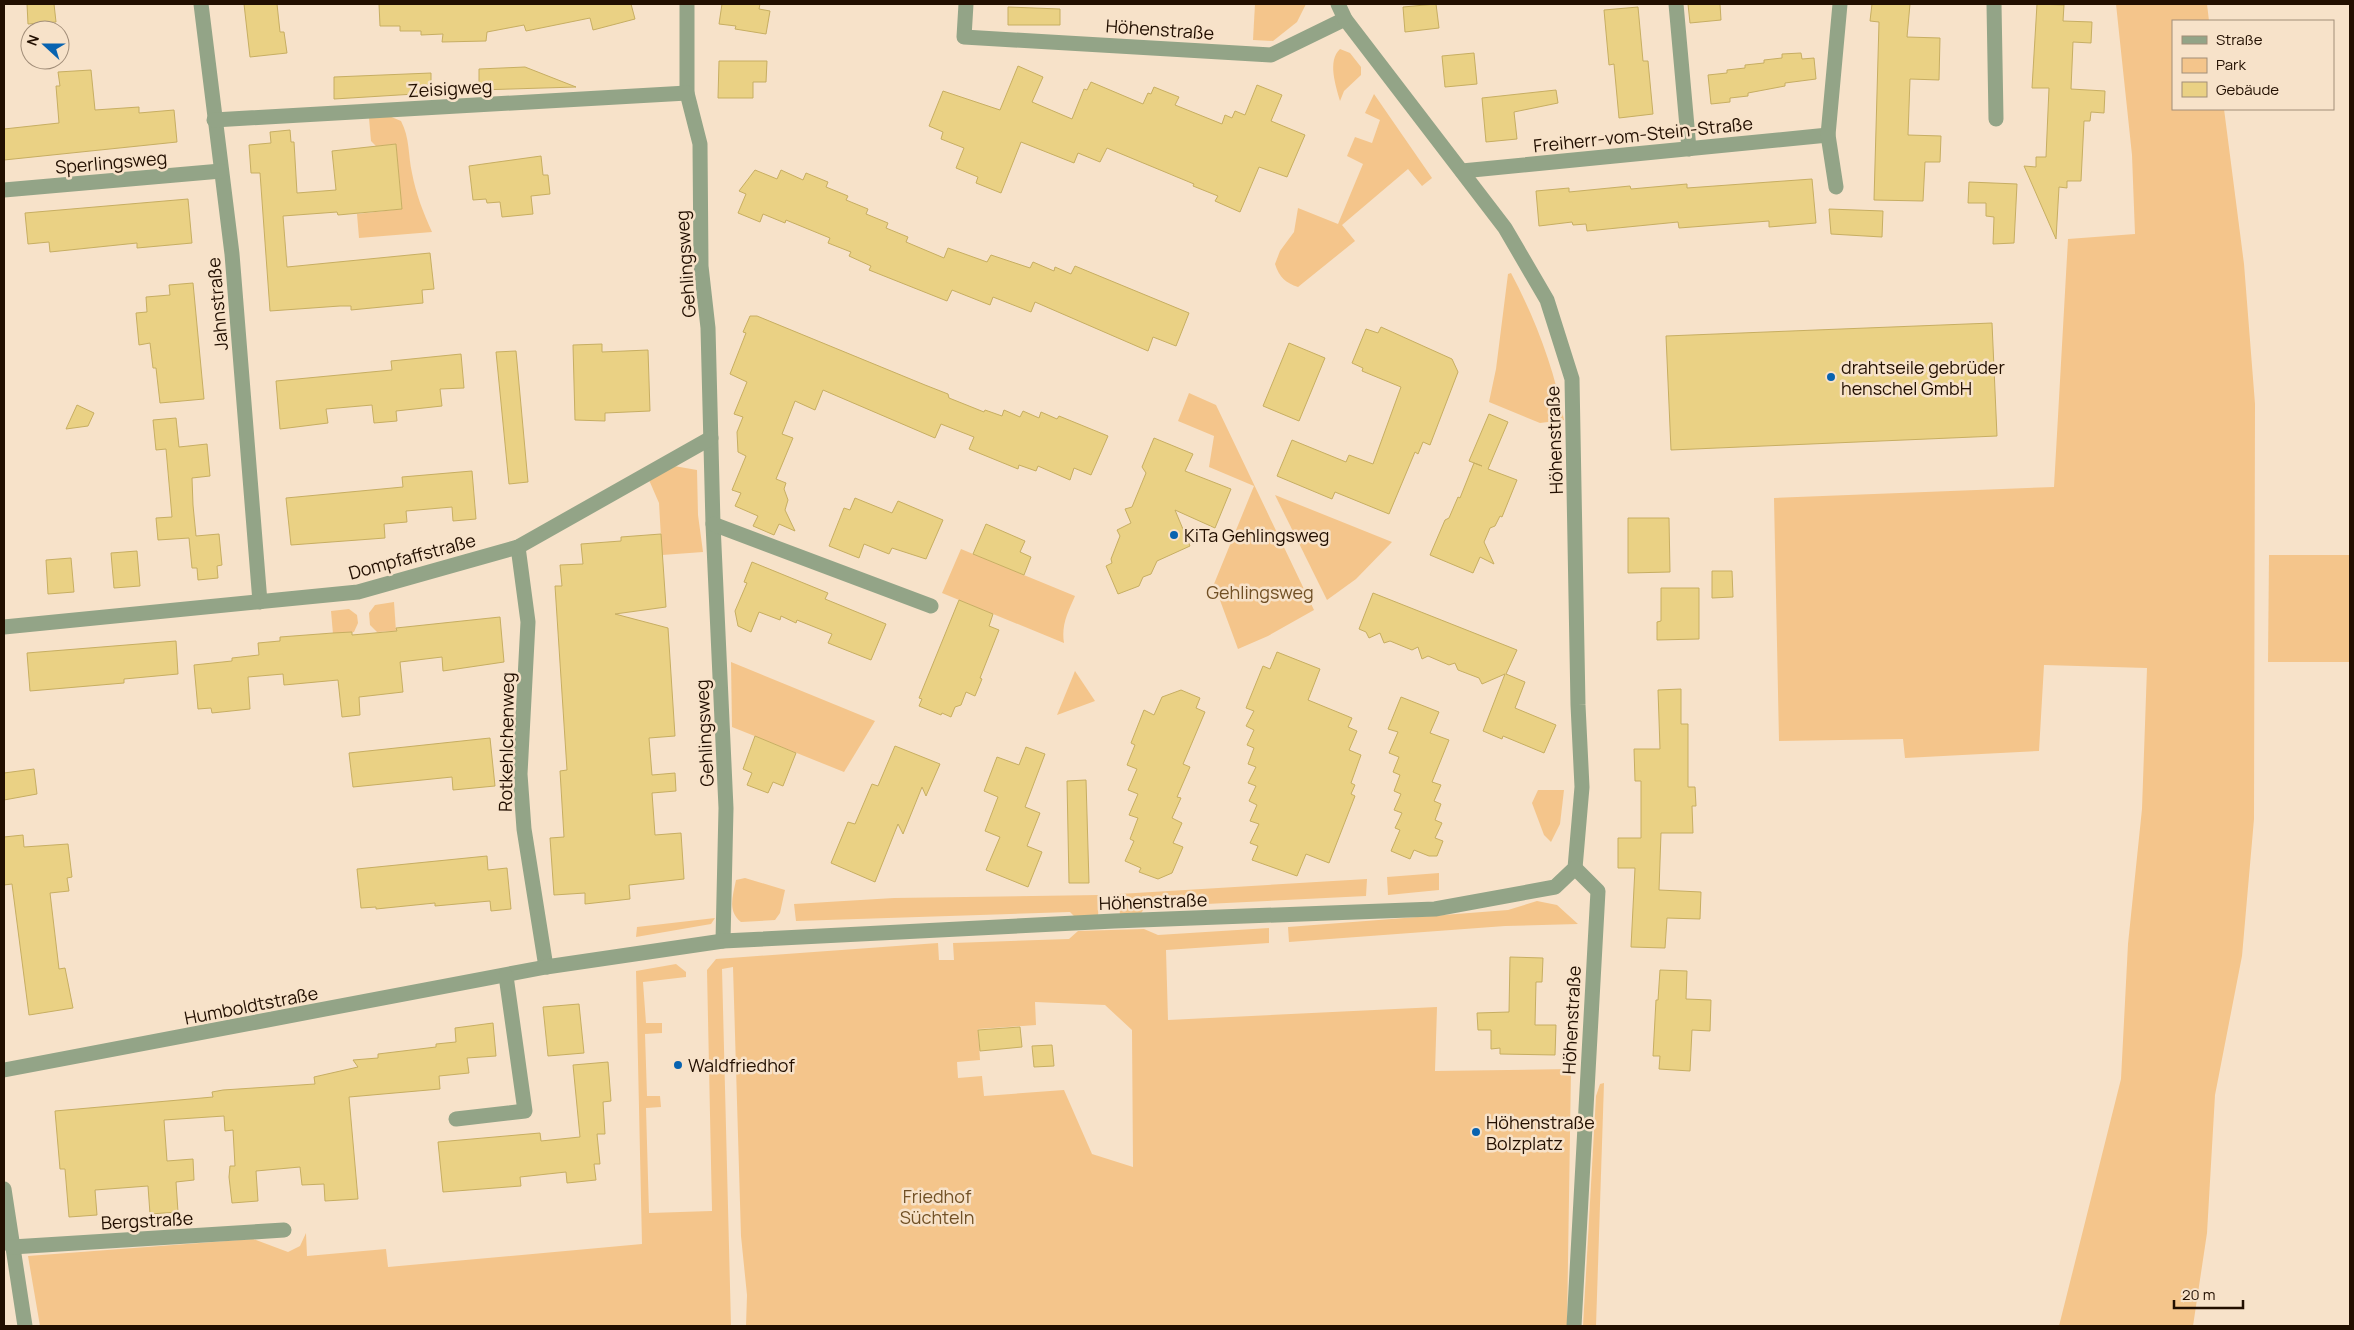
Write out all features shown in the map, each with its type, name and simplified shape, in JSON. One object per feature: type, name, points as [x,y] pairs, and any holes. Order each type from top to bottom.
[{"type":"street","name":"Jahnstraße","points":[[201,4],[232,254],[260,602]]},
{"type":"street","name":"Gehlingsweg","points":[[687,4],[687,93],[700,144],[701,266],[708,328],[713,524],[726,808],[723,941]]},
{"type":"street","name":"Höhenstraße","points":[[966,4],[964,37],[1270,55],[1345,19]]},
{"type":"street","name":"Höhenstraße","points":[[723,941],[1114,921],[1435,909],[1555,887],[1575,868],[1582,787],[1572,379],[1547,300],[1505,228],[1345,19],[1338,4]]},
{"type":"street","points":[[1676,4],[1689,149]]},
{"type":"street","points":[[1836,187],[1828,135],[1840,4]]},
{"type":"street","points":[[1994,4],[1996,119]]},
{"type":"street","name":"Zeisigweg","points":[[214,120],[687,93]]},
{"type":"street","name":"Freiherr-vom-Stein-Straße","points":[[1462,171],[1828,135]]},
{"type":"street","name":"Sperlingsweg","points":[[4,190],[221,171]]},
{"type":"street","name":"Dompfaffstraße","points":[[4,627],[358,592],[518,547],[711,438]]},
{"type":"street","points":[[713,524],[931,606]]},
{"type":"street","name":"Rotkehlchenweg","points":[[518,547],[528,622],[520,774],[524,829],[546,967]]},
{"type":"street","name":"Höhenstraße","points":[[1574,1326],[1598,891],[1575,868]]},
{"type":"street","name":"Humboldtstraße","points":[[4,1070],[546,967],[723,941]]},
{"type":"street","points":[[456,1119],[525,1111],[506,976]]},
{"type":"street","points":[[4,1189],[25,1326]]},
{"type":"street","name":"Bergstraße","points":[[12,1247],[284,1230]]},
{"type":"green space","points":[[1255,4],[1306,4],[1297,22],[1273,41],[1253,40]]},
{"type":"green space","points":[[2116,4],[2207,4],[2209,20],[2172,20],[2172,110],[2224,110],[2244,264],[2255,404],[2254,819],[2242,956],[2215,1095],[2207,1233],[2193,1326],[2059,1326],[2121,1079],[2128,944],[2142,809],[2147,668],[2044,665],[2039,751],[1905,758],[1903,739],[1779,741],[1774,498],[2054,487],[2068,239],[2135,234],[2132,155]]},
{"type":"green space","points":[[1340,49],[1350,53],[1361,67],[1361,75],[1344,91],[1340,101],[1333,67],[1336,54]]},
{"type":"green space","points":[[1374,94],[1432,178],[1422,186],[1408,169],[1342,225],[1355,241],[1298,287],[1281,276],[1277,269],[1275,264],[1280,251],[1294,232],[1298,208],[1338,224],[1363,164],[1347,156],[1355,137],[1372,143],[1380,120],[1365,113]]},
{"type":"green space","points":[[389,116],[401,121],[404,127],[416,188],[432,232],[359,238],[357,214],[402,209],[396,144],[376,146],[371,141],[369,118]]},
{"type":"green space","points":[[1511,273],[1543,345],[1555,382],[1564,420],[1540,423],[1489,402],[1496,369],[1508,274]]},
{"type":"green space","name":"Gehlingsweg","points":[[1189,393],[1216,405],[1314,610],[1268,636],[1238,649],[1214,584],[1254,486],[1209,467],[1214,436],[1178,421]]},
{"type":"green space","points":[[674,466],[697,470],[698,515],[703,552],[662,555],[659,503],[649,480]]},
{"type":"green space","points":[[1275,495],[1392,542],[1356,579],[1327,600]]},
{"type":"green space","points":[[961,549],[1075,596],[1064,624],[1064,643],[942,593]]},
{"type":"green space","points":[[2269,555],[2350,555],[2350,662],[2268,662]]},
{"type":"green space","points":[[394,602],[396,631],[377,632],[370,625],[369,613],[375,605]]},
{"type":"green space","points":[[349,609],[357,615],[358,623],[354,632],[333,634],[331,611]]},
{"type":"green space","points":[[731,662],[875,721],[844,772],[732,727]]},
{"type":"green space","points":[[1075,671],[1095,701],[1057,715]]},
{"type":"green space","points":[[1538,790],[1564,790],[1560,824],[1551,842],[1544,835],[1532,803]]},
{"type":"green space","points":[[1439,873],[1439,890],[1388,895],[1387,877]]},
{"type":"green space","points":[[745,878],[785,890],[780,913],[775,920],[741,922],[737,918],[732,908],[736,880]]},
{"type":"green space","points":[[1367,879],[1366,896],[1145,907],[1140,915],[1120,917],[1119,894]]},
{"type":"green space","points":[[1099,895],[1098,917],[1076,918],[1070,912],[796,921],[794,904],[894,898]]},
{"type":"green space","points":[[1537,901],[1557,905],[1578,924],[1505,926],[1289,942],[1288,927],[1508,910]]},
{"type":"green space","points":[[715,918],[711,924],[636,937],[637,927]]},
{"type":"green space","name":"Friedhof Süchteln","points":[[1269,928],[1269,943],[1166,950],[1168,1020],[1437,1007],[1435,1071],[1571,1069],[1567,1326],[746,1326],[747,1295],[741,1236],[733,967],[722,969],[731,1326],[40,1326],[28,1256],[253,1239],[288,1252],[300,1246],[306,1233],[307,1256],[386,1249],[388,1267],[642,1244],[636,971],[676,964],[686,972],[686,977],[643,982],[646,1023],[662,1023],[662,1033],[645,1034],[647,1096],[660,1096],[661,1107],[646,1108],[649,1213],[712,1211],[707,970],[716,959],[938,943],[939,960],[954,960],[953,943],[1069,939],[1078,931],[1144,929],[1158,935]],"holes":[[[1035,1002],[1105,1005],[1132,1030],[1133,1167],[1092,1154],[1064,1090],[984,1096],[982,1076],[958,1078],[957,1062],[980,1060],[978,1029],[1036,1025]]]},
{"type":"green space","points":[[1604,1083],[1596,1326],[1583,1326],[1596,1096],[1600,1084]]},
{"type":"building","points":[[27,4],[54,4],[56,20],[28,20]]},
{"type":"building","points":[[244,4],[277,4],[280,32],[284,32],[287,53],[250,57]]},
{"type":"building","points":[[379,4],[631,4],[635,19],[593,30],[590,18],[526,31],[524,25],[487,32],[486,41],[442,42],[443,34],[421,35],[421,31],[400,31],[400,26],[380,26]]},
{"type":"building","points":[[722,4],[760,4],[759,9],[770,11],[766,34],[735,29],[736,26],[719,24]]},
{"type":"building","points":[[1436,4],[1439,28],[1405,32],[1403,7]]},
{"type":"building","points":[[1688,4],[1720,4],[1721,20],[1690,23]]},
{"type":"building","points":[[1872,4],[1910,4],[1907,37],[1940,38],[1939,80],[1910,79],[1908,135],[1941,136],[1940,162],[1925,162],[1923,201],[1874,200],[1879,22],[1870,21]]},
{"type":"building","points":[[2037,4],[2064,5],[2063,21],[2092,22],[2091,43],[2073,42],[2071,89],[2105,91],[2104,113],[2091,112],[2090,121],[2084,121],[2081,181],[2067,181],[2067,188],[2059,187],[2056,239],[2024,166],[2036,167],[2036,157],[2046,157],[2049,88],[2032,88]]},
{"type":"building","points":[[1008,7],[1060,9],[1060,25],[1008,25]]},
{"type":"building","points":[[1638,7],[1643,61],[1648,61],[1653,114],[1619,118],[1614,64],[1609,65],[1604,10]]},
{"type":"building","points":[[1474,53],[1477,84],[1445,87],[1442,56]]},
{"type":"building","points":[[1801,53],[1802,59],[1814,58],[1816,79],[1785,83],[1785,86],[1748,93],[1748,96],[1730,98],[1730,102],[1711,104],[1708,75],[1727,73],[1727,70],[1745,68],[1745,65],[1764,63],[1764,60],[1782,58],[1782,54]]},
{"type":"building","points":[[719,61],[767,61],[766,82],[753,82],[753,98],[718,98]]},
{"type":"building","points":[[1018,66],[1043,77],[1032,102],[1072,119],[1084,89],[1087,90],[1091,82],[1143,104],[1148,93],[1151,94],[1154,87],[1179,97],[1175,105],[1222,124],[1225,115],[1232,118],[1235,111],[1245,115],[1257,85],[1282,95],[1271,121],[1305,135],[1287,177],[1259,167],[1240,212],[1215,201],[1218,196],[1193,186],[1194,184],[1107,148],[1100,162],[1078,153],[1074,163],[1021,142],[1001,193],[976,183],[978,177],[956,168],[964,148],[941,139],[943,132],[929,126],[943,91],[1000,110]]},
{"type":"building","points":[[525,67],[576,87],[479,90],[479,69]]},
{"type":"building","points":[[91,70],[95,110],[139,107],[139,113],[174,110],[177,142],[4,160],[4,129],[59,123],[56,86],[60,86],[58,72]]},
{"type":"building","points":[[431,73],[431,93],[334,99],[334,77]]},
{"type":"building","points":[[1556,90],[1558,103],[1514,112],[1517,139],[1486,142],[1482,98]]},
{"type":"building","points":[[290,130],[291,142],[294,142],[297,193],[336,190],[332,151],[396,144],[402,209],[338,215],[337,212],[283,216],[287,267],[430,253],[434,289],[422,290],[423,303],[351,310],[351,306],[340,306],[270,311],[260,173],[251,173],[249,145],[271,143],[270,132]]},
{"type":"building","points":[[541,156],[543,175],[548,175],[550,194],[531,196],[533,214],[502,217],[500,202],[487,203],[486,199],[473,200],[469,166]]},
{"type":"building","points":[[755,170],[777,179],[781,170],[803,180],[806,173],[828,182],[826,187],[848,196],[846,200],[868,209],[866,214],[888,223],[886,228],[908,237],[906,242],[944,258],[948,248],[987,262],[991,255],[1030,268],[1033,262],[1054,271],[1055,267],[1071,274],[1075,266],[1189,313],[1176,346],[1153,337],[1148,351],[1035,302],[1031,312],[993,297],[990,305],[952,290],[947,301],[869,270],[871,266],[849,256],[851,252],[828,243],[830,238],[786,220],[785,223],[763,214],[760,222],[738,213],[746,194],[739,191]]},
{"type":"building","points":[[1812,179],[1816,223],[1769,227],[1769,221],[1679,228],[1678,222],[1587,231],[1586,224],[1573,225],[1572,222],[1539,226],[1536,191],[1569,188],[1569,192],[1630,186],[1631,189],[1687,184],[1687,188]]},
{"type":"building","points":[[1969,182],[2017,184],[2014,243],[1993,244],[1994,217],[1986,216],[1986,203],[1968,203]]},
{"type":"building","points":[[188,199],[192,243],[137,248],[137,243],[50,252],[49,242],[28,244],[25,213]]},
{"type":"building","points":[[1829,209],[1883,211],[1882,237],[1831,234]]},
{"type":"building","points":[[193,283],[204,399],[160,403],[156,368],[153,368],[150,343],[139,345],[136,313],[147,312],[146,297],[170,295],[169,285]]},
{"type":"building","points":[[750,316],[757,316],[948,394],[949,398],[984,412],[985,410],[1002,416],[1004,410],[1020,417],[1023,411],[1039,418],[1041,412],[1057,419],[1059,416],[1108,436],[1091,475],[1074,468],[1070,480],[1038,466],[1036,471],[1019,465],[1018,469],[969,449],[974,437],[941,424],[935,438],[823,390],[815,410],[795,401],[782,434],[793,438],[776,479],[786,483],[784,489],[788,500],[785,510],[795,531],[779,524],[774,535],[753,526],[758,516],[735,506],[741,493],[732,490],[746,456],[738,452],[737,432],[743,417],[734,414],[747,382],[730,374],[746,333],[743,332]]},
{"type":"building","name":"drahtseile gebrüder henschel GmbH","points":[[1992,323],[1997,436],[1671,450],[1666,336]]},
{"type":"building","points":[[1381,327],[1452,359],[1458,372],[1430,445],[1423,442],[1418,454],[1415,452],[1389,514],[1335,492],[1332,499],[1277,476],[1292,440],[1346,462],[1349,455],[1373,464],[1401,387],[1362,371],[1363,368],[1352,363],[1366,329],[1378,333]]},
{"type":"building","points":[[1289,343],[1325,358],[1299,421],[1263,406]]},
{"type":"building","points":[[602,344],[602,352],[648,350],[650,411],[605,413],[605,421],[575,420],[573,345]]},
{"type":"building","points":[[516,351],[528,482],[509,484],[496,352]]},
{"type":"building","points":[[461,354],[464,388],[440,389],[442,406],[396,411],[397,421],[374,423],[372,405],[326,409],[328,423],[280,429],[276,381],[392,370],[391,361]]},
{"type":"building","points":[[77,405],[94,413],[88,426],[66,429]]},
{"type":"building","points":[[1489,414],[1508,422],[1488,469],[1517,480],[1502,517],[1500,516],[1495,526],[1490,528],[1484,542],[1494,564],[1480,557],[1473,573],[1430,555],[1445,520],[1449,518],[1458,497],[1460,498],[1474,463],[1482,466],[1469,461]]},
{"type":"building","points":[[176,418],[179,447],[207,444],[210,476],[192,478],[193,505],[196,536],[219,534],[222,565],[217,566],[218,578],[198,580],[197,568],[192,568],[189,538],[158,540],[156,518],[172,517],[166,449],[156,450],[153,420]]},
{"type":"building","points":[[1154,438],[1193,454],[1185,471],[1231,489],[1215,528],[1175,510],[1190,546],[1157,561],[1151,574],[1143,577],[1139,586],[1118,594],[1106,566],[1112,563],[1111,559],[1120,536],[1117,530],[1131,523],[1125,509],[1132,507],[1146,473],[1142,467]]},
{"type":"building","points":[[472,471],[476,519],[453,521],[452,507],[406,511],[407,522],[384,524],[385,538],[291,545],[286,498],[403,487],[402,477]]},
{"type":"building","points":[[855,498],[892,513],[898,501],[943,520],[926,559],[892,548],[889,554],[864,544],[859,558],[829,546],[844,508],[850,510]]},
{"type":"building","points":[[1628,518],[1669,518],[1670,572],[1628,573]]},
{"type":"building","points":[[986,524],[1025,541],[1020,552],[1031,557],[1024,575],[973,554]]},
{"type":"building","points":[[661,534],[666,607],[615,614],[668,628],[675,736],[649,738],[652,775],[675,773],[676,791],[652,793],[655,835],[681,833],[684,879],[629,885],[630,899],[585,904],[585,893],[554,895],[550,838],[564,837],[560,771],[567,770],[555,586],[562,586],[560,565],[583,564],[581,544],[621,541],[621,537]]},
{"type":"building","points":[[137,551],[140,586],[114,588],[111,553]]},
{"type":"building","points":[[71,558],[74,592],[48,594],[46,560]]},
{"type":"building","points":[[752,562],[828,593],[825,599],[886,624],[871,660],[828,643],[832,634],[797,620],[796,623],[781,616],[780,620],[759,612],[751,632],[738,626],[735,611],[747,583],[744,582]]},
{"type":"building","points":[[1712,571],[1732,571],[1733,597],[1712,598]]},
{"type":"building","points":[[1661,588],[1699,588],[1699,639],[1657,640],[1657,622],[1661,621]]},
{"type":"building","points":[[1373,593],[1517,650],[1506,674],[1525,682],[1515,708],[1556,725],[1544,753],[1503,736],[1502,739],[1483,731],[1505,674],[1482,684],[1479,678],[1458,670],[1455,663],[1449,665],[1428,656],[1422,659],[1418,647],[1412,650],[1390,641],[1384,643],[1380,633],[1369,638],[1366,632],[1359,629]]},
{"type":"building","points":[[959,600],[993,614],[989,626],[999,630],[975,696],[966,692],[961,705],[955,707],[951,717],[919,706],[922,699],[919,698]]},
{"type":"building","points":[[500,617],[504,662],[443,671],[442,657],[400,662],[403,692],[359,697],[360,715],[342,717],[338,680],[284,685],[283,674],[248,677],[250,709],[212,713],[211,708],[198,709],[194,665],[232,661],[232,658],[259,655],[258,643],[280,641],[280,637],[352,632],[352,635],[397,631],[396,628]]},
{"type":"building","points":[[176,641],[178,674],[124,679],[124,683],[30,691],[27,653]]},
{"type":"building","points":[[1277,652],[1320,669],[1308,700],[1352,718],[1348,727],[1357,731],[1349,750],[1361,755],[1351,783],[1355,785],[1351,794],[1355,796],[1329,863],[1306,854],[1297,876],[1252,860],[1258,846],[1250,843],[1259,824],[1250,821],[1257,805],[1249,801],[1256,786],[1248,783],[1256,767],[1248,764],[1254,748],[1247,745],[1254,730],[1246,726],[1254,711],[1246,708],[1263,666],[1270,669]]},
{"type":"building","points":[[1681,689],[1681,724],[1688,724],[1688,787],[1695,787],[1696,806],[1692,806],[1693,833],[1661,833],[1659,890],[1701,892],[1700,919],[1667,918],[1665,948],[1631,947],[1635,868],[1618,868],[1618,838],[1641,838],[1641,781],[1635,781],[1634,749],[1660,749],[1658,690]]},
{"type":"building","points":[[1181,690],[1200,698],[1196,708],[1205,712],[1183,764],[1190,767],[1177,797],[1181,798],[1172,818],[1182,823],[1173,843],[1183,847],[1172,873],[1158,879],[1139,872],[1141,868],[1125,861],[1134,841],[1130,839],[1138,818],[1129,815],[1138,794],[1128,790],[1137,769],[1127,765],[1135,745],[1131,743],[1144,710],[1154,715],[1162,697]]},
{"type":"building","points":[[1401,697],[1439,712],[1430,733],[1449,740],[1432,782],[1441,785],[1434,801],[1441,804],[1435,820],[1442,823],[1435,838],[1443,841],[1437,856],[1429,856],[1414,850],[1410,859],[1391,851],[1400,830],[1395,828],[1402,813],[1394,810],[1401,794],[1394,791],[1400,775],[1393,772],[1399,757],[1389,753],[1398,732],[1388,729]]},
{"type":"building","points":[[755,736],[796,753],[783,786],[773,782],[768,793],[747,785],[752,773],[743,769]]},
{"type":"building","points":[[490,738],[495,786],[453,790],[452,777],[353,787],[349,753]]},
{"type":"building","points":[[895,746],[940,764],[926,796],[922,787],[903,834],[898,824],[875,882],[831,863],[848,822],[855,824],[872,784],[878,786]]},
{"type":"building","points":[[1026,747],[1045,754],[1025,807],[1040,813],[1027,846],[1042,852],[1028,887],[986,870],[1000,837],[985,831],[998,797],[984,791],[997,757],[1019,765]]},
{"type":"building","points":[[34,769],[37,794],[4,800],[4,773]]},
{"type":"building","points":[[1086,780],[1089,883],[1069,883],[1067,781]]},
{"type":"building","points":[[23,835],[24,847],[68,844],[72,877],[67,878],[69,891],[50,893],[59,969],[65,968],[73,1008],[29,1015],[12,884],[4,885],[4,837]]},
{"type":"building","points":[[487,856],[488,870],[507,868],[511,909],[491,911],[490,901],[435,906],[435,903],[376,909],[376,907],[361,908],[357,869]]},
{"type":"building","points":[[1510,957],[1543,958],[1542,982],[1536,982],[1535,1025],[1556,1025],[1555,1055],[1500,1054],[1500,1048],[1491,1049],[1491,1030],[1478,1030],[1477,1013],[1509,1012]]},
{"type":"building","points":[[1660,970],[1687,971],[1686,999],[1711,1000],[1710,1031],[1692,1030],[1690,1071],[1659,1069],[1660,1056],[1653,1056],[1656,1000],[1658,1000]]},
{"type":"building","points":[[579,1004],[584,1053],[548,1056],[543,1007]]},
{"type":"building","points":[[493,1023],[496,1056],[467,1058],[469,1073],[439,1076],[440,1089],[349,1097],[358,1199],[325,1201],[324,1184],[302,1185],[300,1167],[256,1171],[258,1201],[232,1203],[229,1177],[230,1166],[235,1166],[233,1130],[225,1131],[224,1116],[164,1120],[167,1161],[193,1159],[194,1180],[176,1182],[178,1212],[150,1214],[148,1186],[95,1190],[97,1215],[69,1217],[65,1169],[60,1169],[55,1111],[213,1097],[212,1092],[223,1090],[315,1084],[314,1077],[358,1067],[353,1060],[378,1058],[378,1054],[436,1047],[436,1044],[456,1042],[455,1028]]},
{"type":"building","points":[[1020,1027],[1022,1047],[980,1051],[978,1030]]},
{"type":"building","points":[[1052,1045],[1054,1066],[1034,1067],[1032,1046]]},
{"type":"building","points":[[608,1062],[611,1101],[603,1102],[605,1134],[597,1134],[600,1164],[594,1164],[596,1180],[567,1183],[566,1172],[520,1177],[521,1186],[443,1192],[438,1142],[540,1133],[541,1141],[580,1137],[573,1065]]},
{"type":"place","name":"drahtseile gebrüder henschel GmbH","points":[[1831,377]]},
{"type":"place","name":"KiTa Gehlingsweg","points":[[1174,535]]},
{"type":"place","name":"Waldfriedhof","points":[[678,1065]]},
{"type":"place","name":"Höhenstraße Bolzplatz","points":[[1476,1132]]}]
